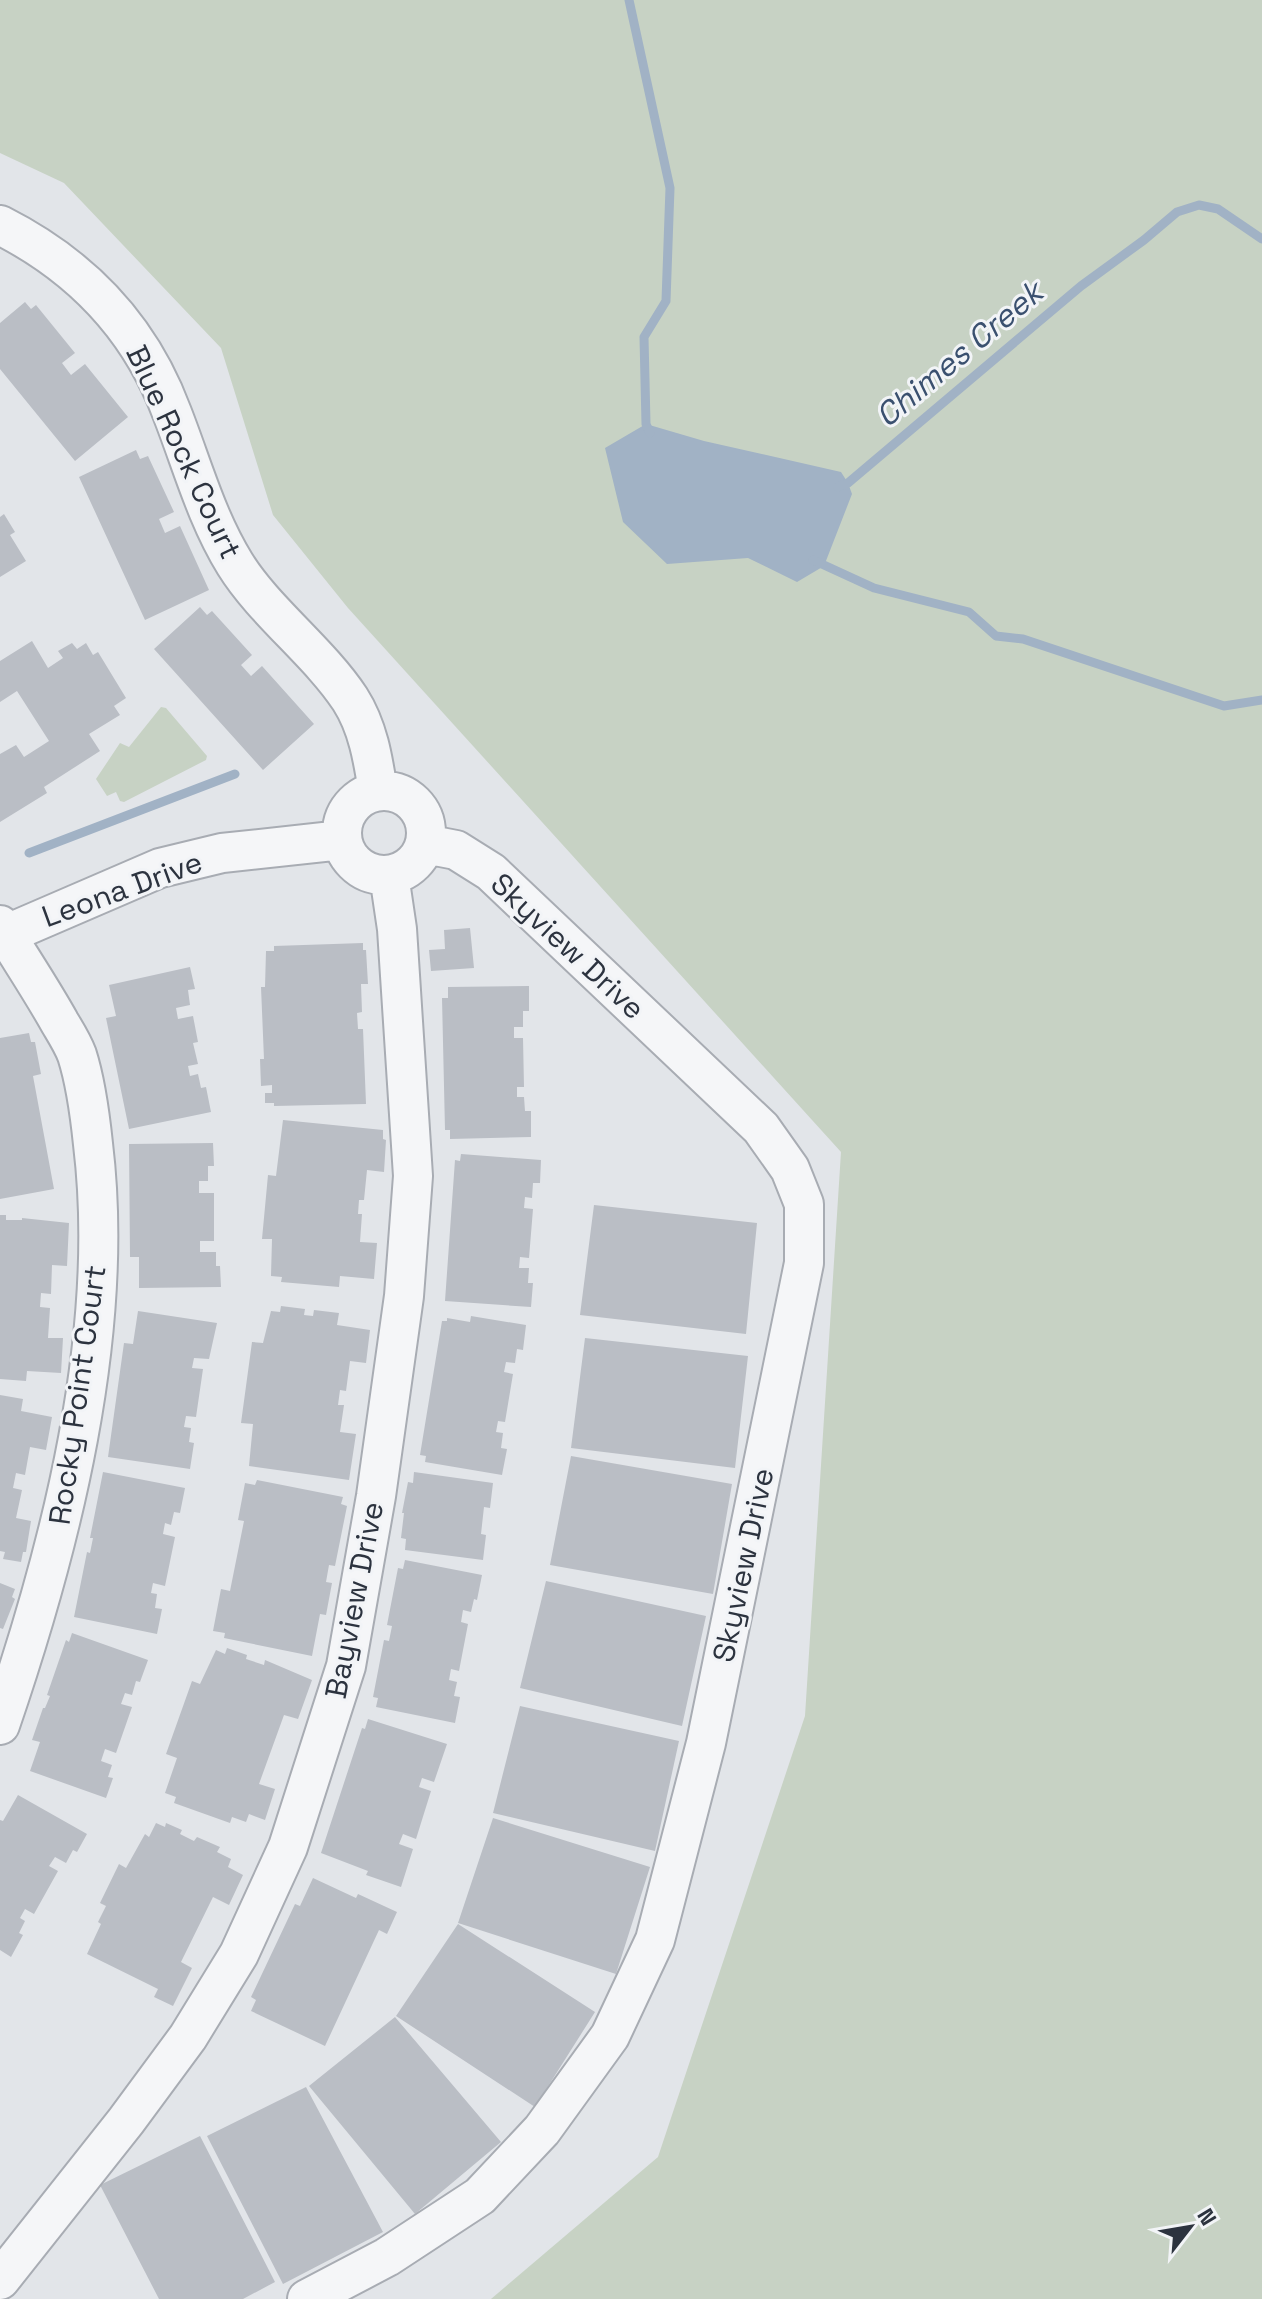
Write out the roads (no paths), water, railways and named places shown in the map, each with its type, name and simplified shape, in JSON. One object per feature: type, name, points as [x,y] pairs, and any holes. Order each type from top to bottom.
[{"type":"street","name":"Blue Rock Court","points":[[0,225],[73,270],[114,312],[149,359],[172,410],[214,527],[237,568],[349,698],[366,730],[378,791]]},
{"type":"street","points":[[378,791],[396,792],[419,808],[425,826],[425,844],[421,853],[408,868],[389,875],[363,870],[349,857],[342,840],[347,812],[360,798],[378,791]]},
{"type":"street","name":"Leona Drive","points":[[2,932],[160,868],[222,853],[342,840]]},
{"type":"street","name":"Skyview Drive","points":[[307,2299],[387,2257],[480,2196],[542,2130],[610,2036],[655,1940],[702,1758],[804,1263],[804,1204],[790,1169],[761,1128],[491,872],[456,850],[425,844]]},
{"type":"street","name":"Bayview Drive","points":[[0,2280],[179,2049],[239,1954],[288,1847],[346,1666],[376,1496],[404,1296],[413,1176],[397,929],[389,875]]},
{"type":"street","name":"Rocky Point Court","points":[[0,1725],[31,1636],[54,1554],[79,1425],[96,1309],[100,1197],[91,1120],[77,1053],[44,994],[2,932]]},
{"type":"water","points":[[646,424],[704,441],[841,472],[852,494],[824,566],[797,582],[748,558],[667,564],[623,522],[605,448]]},
{"type":"waterway","points":[[629,0],[670,188],[666,301],[644,337],[646,424],[650,433]]},
{"type":"waterway","name":"Chimes Creek","points":[[838,487],[848,483],[1081,286],[1177,212],[1199,205],[1218,209],[1262,239]]},
{"type":"waterway","points":[[813,560],[874,588],[969,612],[996,636],[1023,639],[1224,706],[1262,700]]},
{"type":"waterway","points":[[29,853],[235,774]]}]
